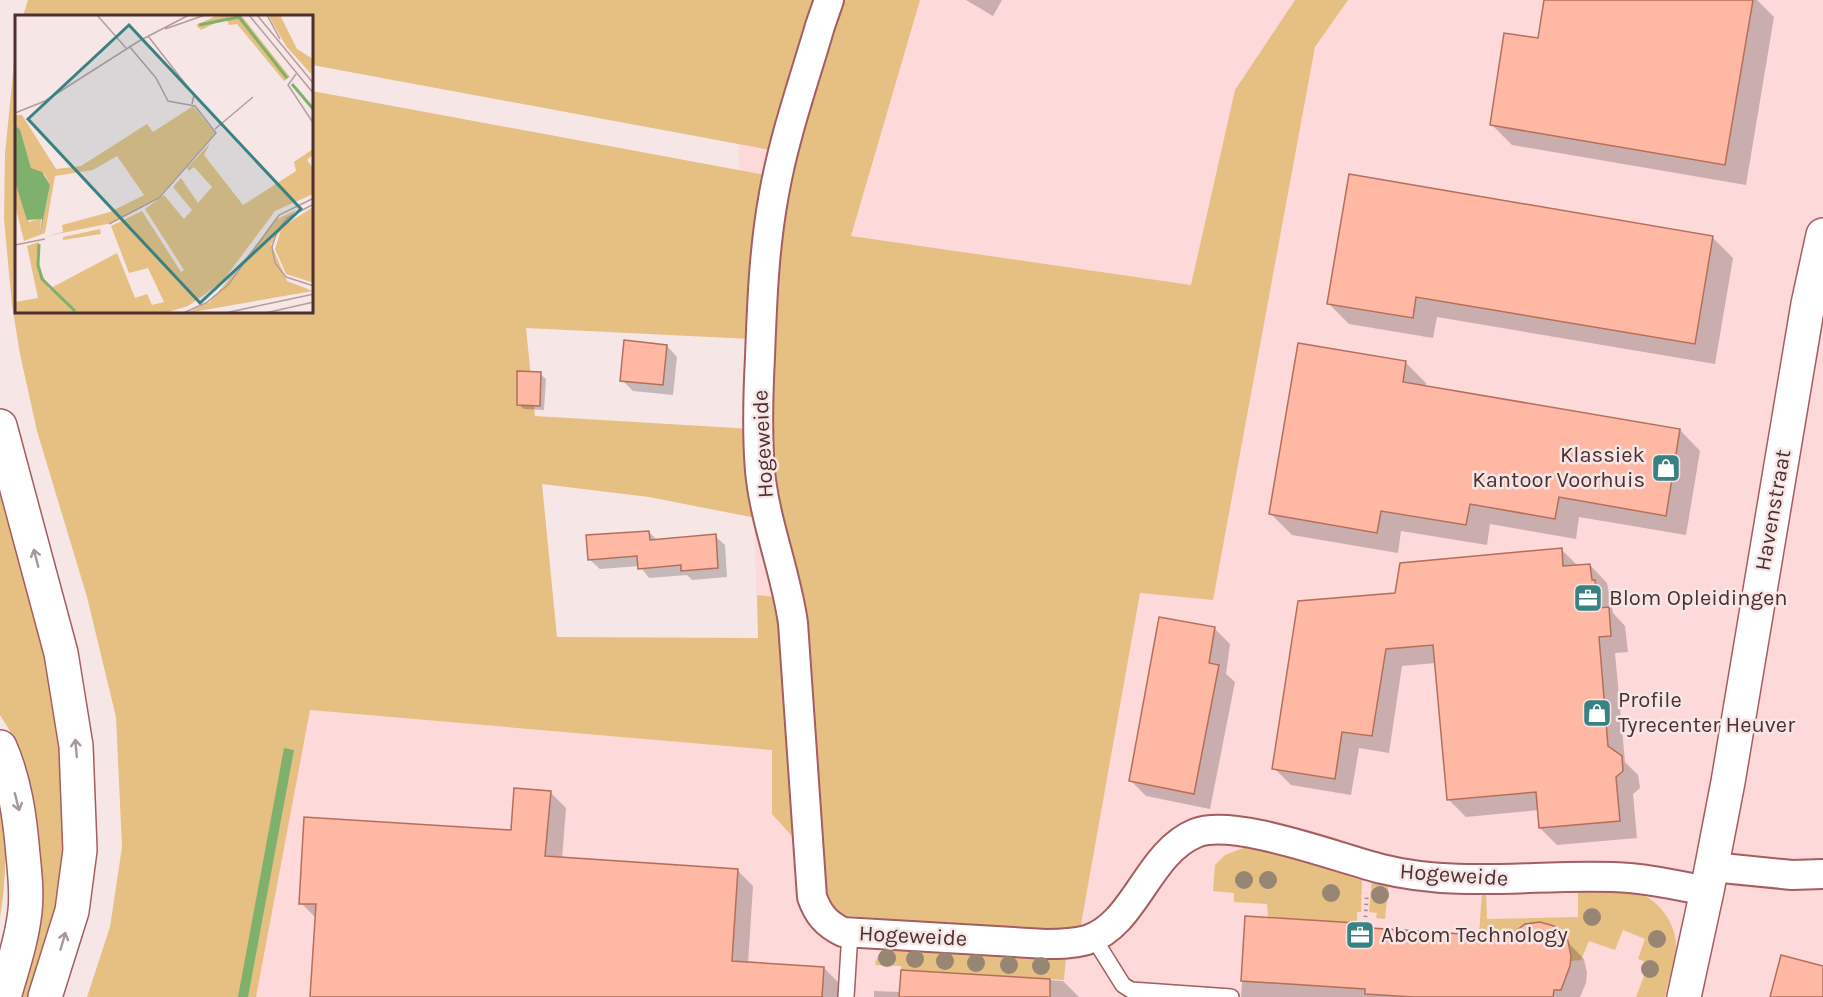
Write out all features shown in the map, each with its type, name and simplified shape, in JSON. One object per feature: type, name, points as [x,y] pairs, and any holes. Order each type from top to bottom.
[{"type":"main road","name":"Havenstraat","points":[[1684,997],[1710,879],[1808,304],[1823,235]]},
{"type":"main road","points":[[0,426],[61,653],[76,746],[78,861],[72,911],[45,997]]},
{"type":"main road","points":[[0,747],[7,763],[19,812],[26,880],[25,910],[20,938],[4,997]]},
{"type":"street","name":"Hogeweide","points":[[829,0],[774,192],[763,288],[759,392],[760,472],[770,525],[789,593],[793,623],[812,897],[822,918],[832,927],[843,932],[1070,944],[1103,932],[1121,914],[1160,862],[1176,845],[1196,834],[1227,829],[1254,833],[1408,875],[1466,880],[1613,877],[1648,880],[1710,879],[1823,874]]},
{"type":"lane","points":[[846,997],[850,932]]},
{"type":"lane","points":[[1093,937],[1122,985],[1131,990],[1231,997]]},
{"type":"shaded area","points":[[28,0],[815,0],[776,151],[314,65],[314,15],[23,15]]},
{"type":"shaded area","points":[[777,0],[1823,0],[1823,997],[254,997],[309,710],[763,749],[738,144]]},
{"type":"shaded area","points":[[837,0],[920,0],[851,236],[1191,285],[1235,90],[1295,0],[1348,0],[1315,47],[1213,600],[1140,593],[1080,930],[1059,933],[827,914],[767,466],[775,226]]},
{"type":"shaded area","points":[[15,53],[15,314],[314,314],[314,91],[771,176],[751,339],[526,328],[535,416],[752,429],[756,518],[649,497],[542,484],[557,637],[758,638],[757,595],[782,598],[799,844],[772,814],[772,750],[310,710],[256,997],[87,997],[110,927],[122,847],[116,717],[87,597],[37,431],[20,354],[12,305],[4,219],[5,154]]},
{"type":"shaded area","points":[[0,471],[60,704],[65,873],[36,997],[12,997],[33,801],[10,731],[0,715]]},
{"type":"shaded area","points":[[284,748],[294,750],[248,997],[238,997]]},
{"type":"shaded area","points":[[0,801],[5,859],[0,917]]},
{"type":"shaded area","points":[[1251,845],[1362,876],[1361,912],[1357,912],[1357,923],[1268,917],[1267,904],[1234,902],[1234,893],[1213,891],[1215,865],[1225,855]]},
{"type":"shaded area","points":[[1372,878],[1389,882],[1385,919],[1376,918],[1377,913],[1369,912]]},
{"type":"shaded area","points":[[1578,891],[1634,892],[1650,899],[1664,912],[1673,929],[1676,947],[1665,997],[1636,997],[1649,963],[1638,959],[1645,939],[1623,930],[1615,950],[1589,941],[1581,960],[1571,961],[1571,949],[1567,938],[1550,925],[1529,924],[1510,937],[1479,935],[1482,892],[1486,892],[1487,919],[1578,917]]},
{"type":"shaded area","points":[[896,948],[1066,958],[1064,980],[901,970],[901,966],[875,965],[882,953]]},
{"type":"building","points":[[1544,0],[1753,0],[1725,165],[1490,125],[1504,33],[1538,38]]},
{"type":"building","points":[[1349,174],[1713,236],[1695,344],[1416,297],[1413,318],[1327,304]]},
{"type":"building","points":[[624,340],[667,345],[663,385],[620,381]]},
{"type":"building","points":[[1298,343],[1406,361],[1403,382],[1680,429],[1666,516],[1559,497],[1555,519],[1470,504],[1466,525],[1381,511],[1377,533],[1269,514]]},
{"type":"building","points":[[517,371],[541,372],[540,406],[517,405]]},
{"type":"building","points":[[649,531],[650,540],[716,534],[718,568],[681,571],[681,565],[638,569],[637,556],[588,560],[586,535]]},
{"type":"building","points":[[1562,548],[1563,566],[1590,564],[1592,580],[1595,580],[1598,608],[1609,607],[1611,636],[1599,637],[1608,746],[1622,756],[1623,771],[1616,777],[1620,821],[1539,828],[1536,792],[1447,800],[1433,645],[1386,649],[1372,736],[1342,732],[1335,779],[1272,769],[1298,601],[1395,593],[1400,563]]},
{"type":"building","points":[[1159,617],[1215,627],[1209,663],[1219,665],[1194,794],[1129,781]]},
{"type":"building","points":[[514,788],[551,791],[545,856],[738,869],[732,961],[824,967],[822,997],[310,997],[316,904],[299,904],[304,817],[511,830]]},
{"type":"building","points":[[1245,916],[1372,924],[1371,928],[1508,937],[1525,924],[1540,922],[1554,926],[1568,941],[1570,966],[1561,990],[1554,990],[1553,997],[1414,997],[1365,994],[1365,989],[1241,981]]},
{"type":"building","points":[[1781,955],[1823,966],[1823,997],[1770,997]]},
{"type":"building","points":[[901,970],[1050,979],[1050,997],[899,997]]},
{"type":"place","name":"Klassiek Kantoor Voorhuis","points":[[1666,468]]},
{"type":"place","name":"Blom Opleidingen","points":[[1588,598]]},
{"type":"place","name":"Profile Tyrecenter Heuver","points":[[1597,713]]},
{"type":"place","name":"Abcom Technology","points":[[1360,935]]}]
